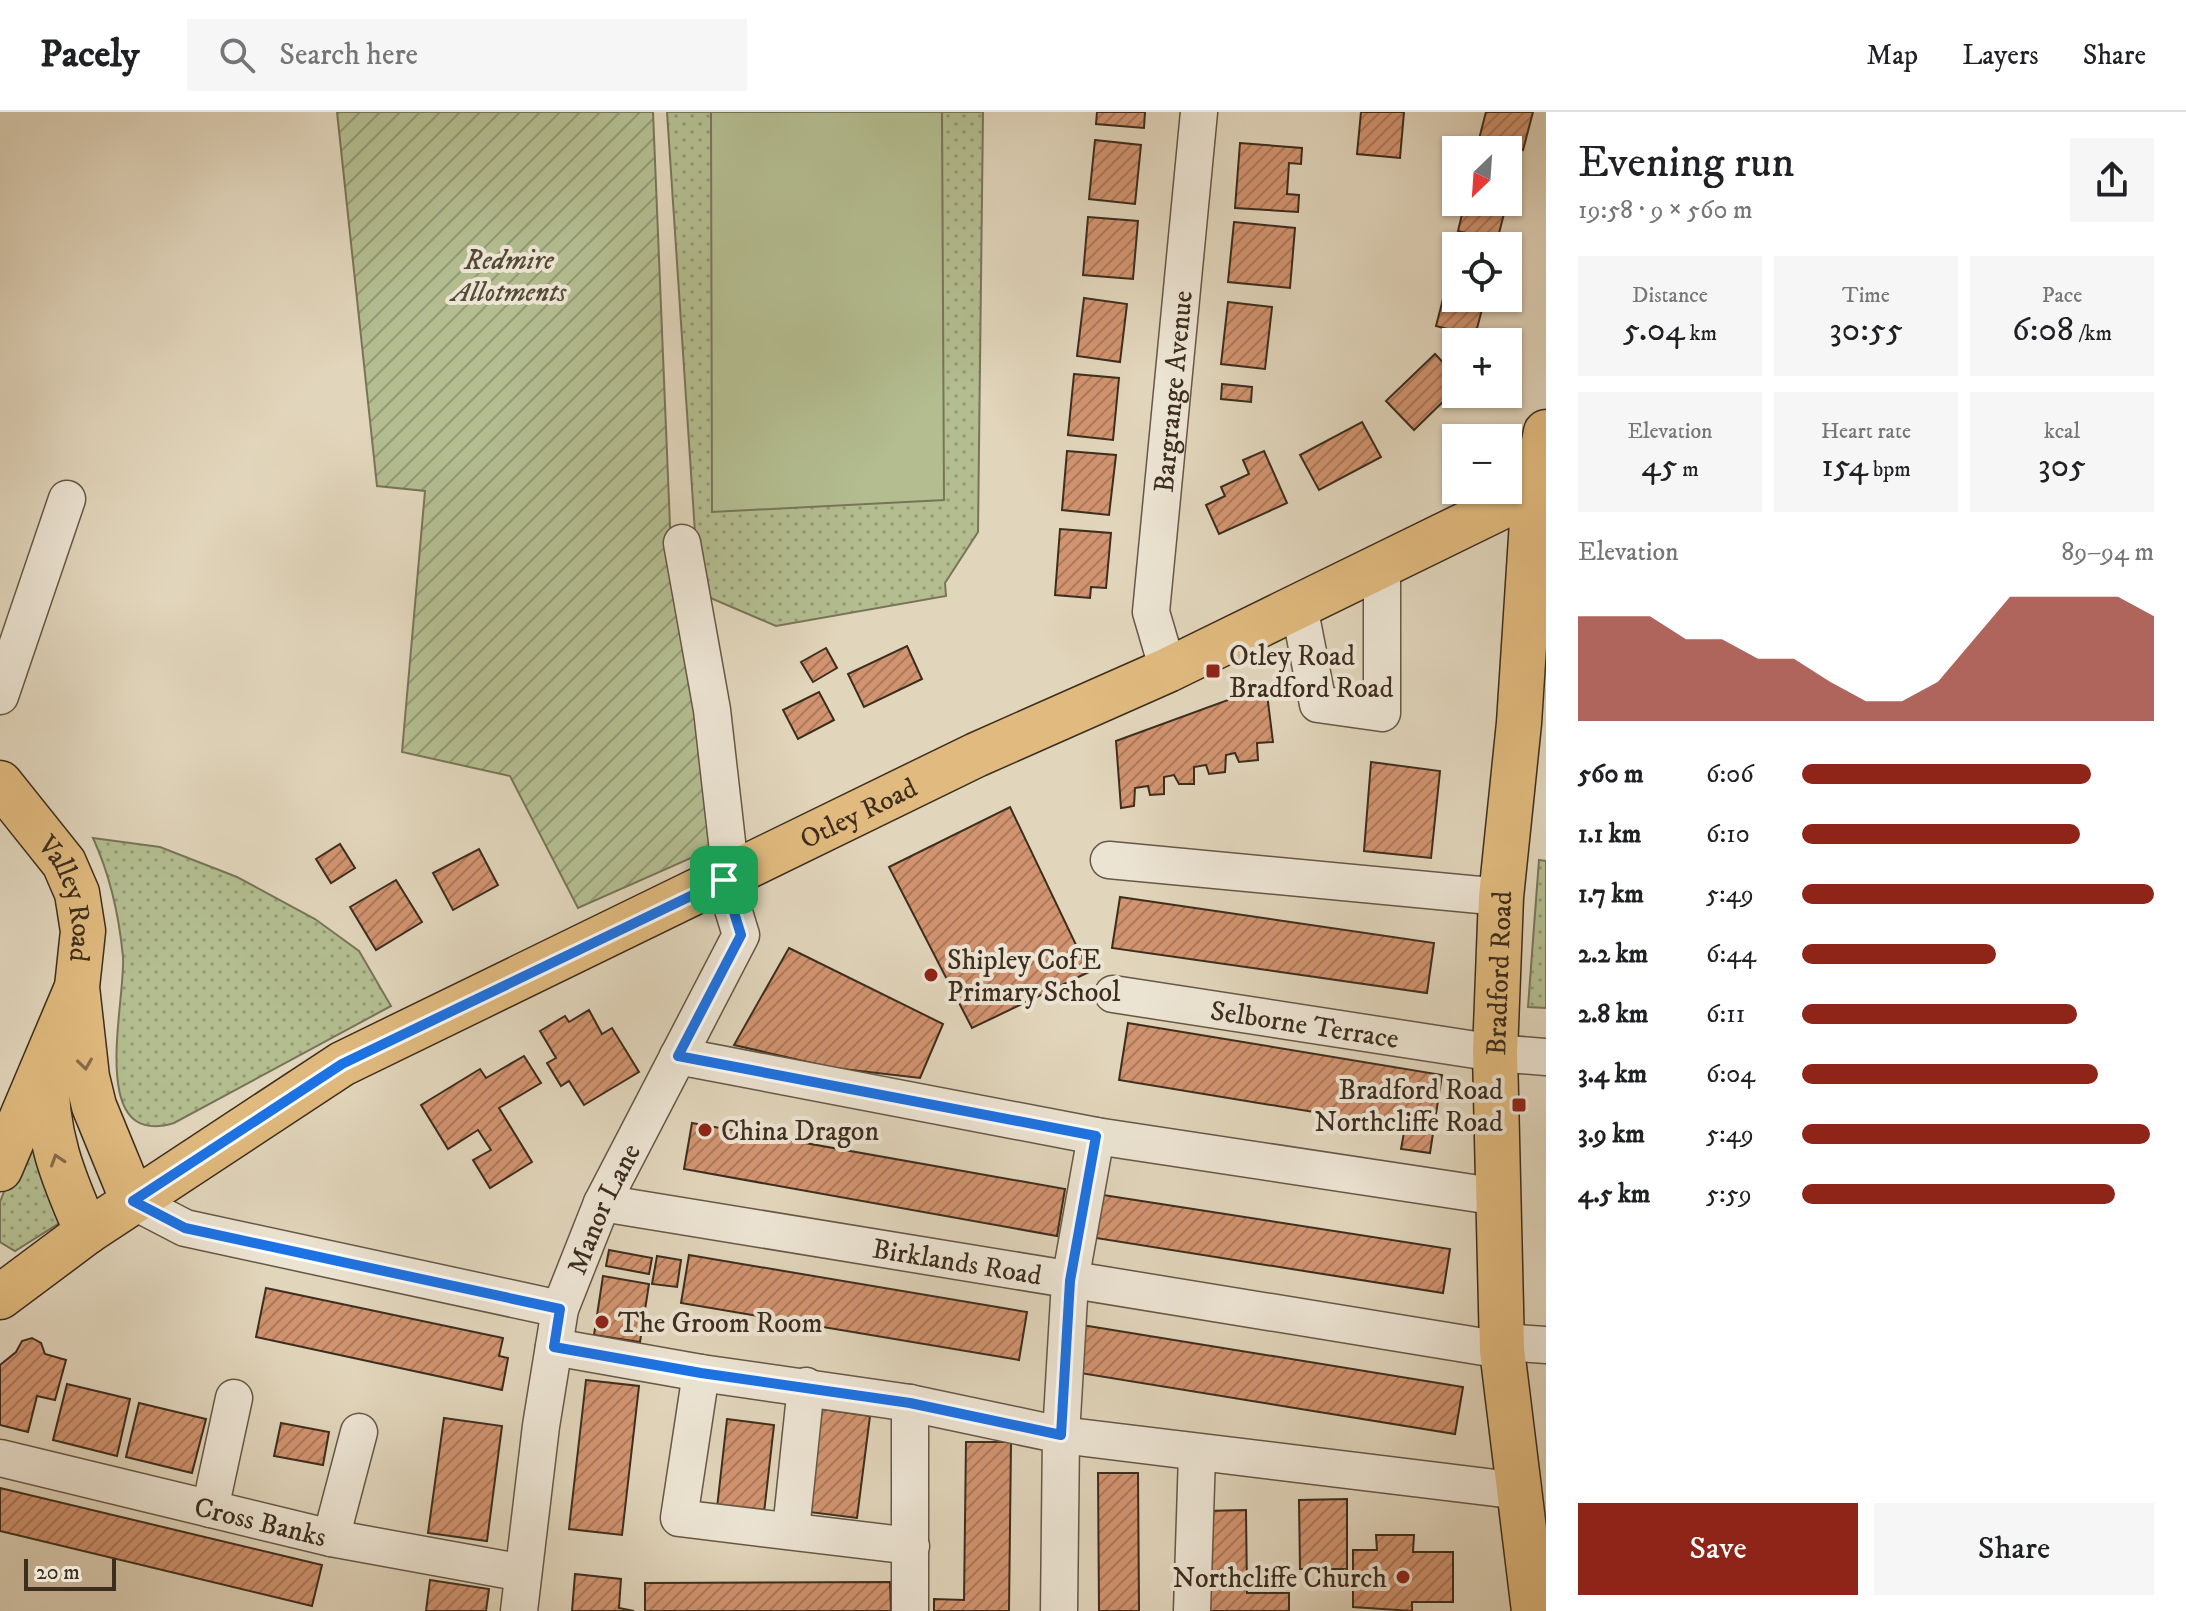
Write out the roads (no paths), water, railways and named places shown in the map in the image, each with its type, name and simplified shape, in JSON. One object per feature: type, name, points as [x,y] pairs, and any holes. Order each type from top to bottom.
[{"type":"main road","name":"Bradford Road","points":[[1534,1611],[1530,1519],[1502,1346],[1495,1053],[1501,897],[1519,723],[1534,491],[1546,432]]},
{"type":"main road","name":"Otley Road","points":[[0,1297],[87,1232],[342,1064],[976,755],[1168,670],[1534,491]]},
{"type":"main road","name":"Valley Road","points":[[8,792],[64,863],[77,893],[83,931],[77,987],[87,1077],[94,1106],[133,1201]]},
{"type":"main road","name":"Valley Road","points":[[0,1169],[77,987]]},
{"type":"main road","name":"Valley Road","points":[[48,1054],[46,1104],[50,1138],[87,1232]]},
{"type":"street","name":"Bargrange Avenue","points":[[1168,670],[1151,612],[1199,112]]},
{"type":"street","points":[[0,696],[67,499]]},
{"type":"street","name":"Manor Lane","points":[[519,1611],[560,1309],[602,1203],[741,935],[727,878],[712,710],[682,543]]},
{"type":"street","points":[[1299,606],[1318,704],[1382,713],[1382,565]]},
{"type":"street","points":[[1109,860],[1501,897]]},
{"type":"street","name":"Selborne Terrace","points":[[1113,994],[1495,1053],[1546,1057]]},
{"type":"street","points":[[678,1056],[1096,1136],[1499,1197]]},
{"type":"street","points":[[1059,1611],[1061,1435],[1070,1281],[1096,1136]]},
{"type":"street","points":[[133,1201],[185,1228],[560,1309]]},
{"type":"street","name":"Birklands Road","points":[[602,1203],[1070,1281],[1502,1346],[1546,1345]]},
{"type":"street","points":[[554,1347],[701,1373],[910,1403],[1061,1435],[1197,1454],[1530,1519]]},
{"type":"street","points":[[701,1373],[679,1518],[911,1546]]},
{"type":"street","points":[[791,1530],[806,1386]]},
{"type":"street","points":[[210,1509],[234,1398]]},
{"type":"street","points":[[910,1403],[910,1611]]},
{"type":"street","points":[[331,1538],[359,1432]]},
{"type":"street","points":[[1192,1611],[1197,1454]]},
{"type":"street","name":"Cross Banks","points":[[0,1458],[331,1538],[523,1573]]},
{"type":"place","name":"Otley Road Bradford Road","points":[[1213,671]]},
{"type":"place","name":"Shipley CofE Primary School","points":[[931,975]]},
{"type":"place","name":"Bradford Road Northcliffe Road","points":[[1519,1105]]},
{"type":"place","name":"China Dragon","points":[[705,1130]]},
{"type":"place","name":"The Groom Room","points":[[602,1322]]},
{"type":"place","name":"Northcliffe Church","points":[[1403,1577]]},
{"type":"park label","name":"Redmire Allotments","points":[[509,275]]}]
